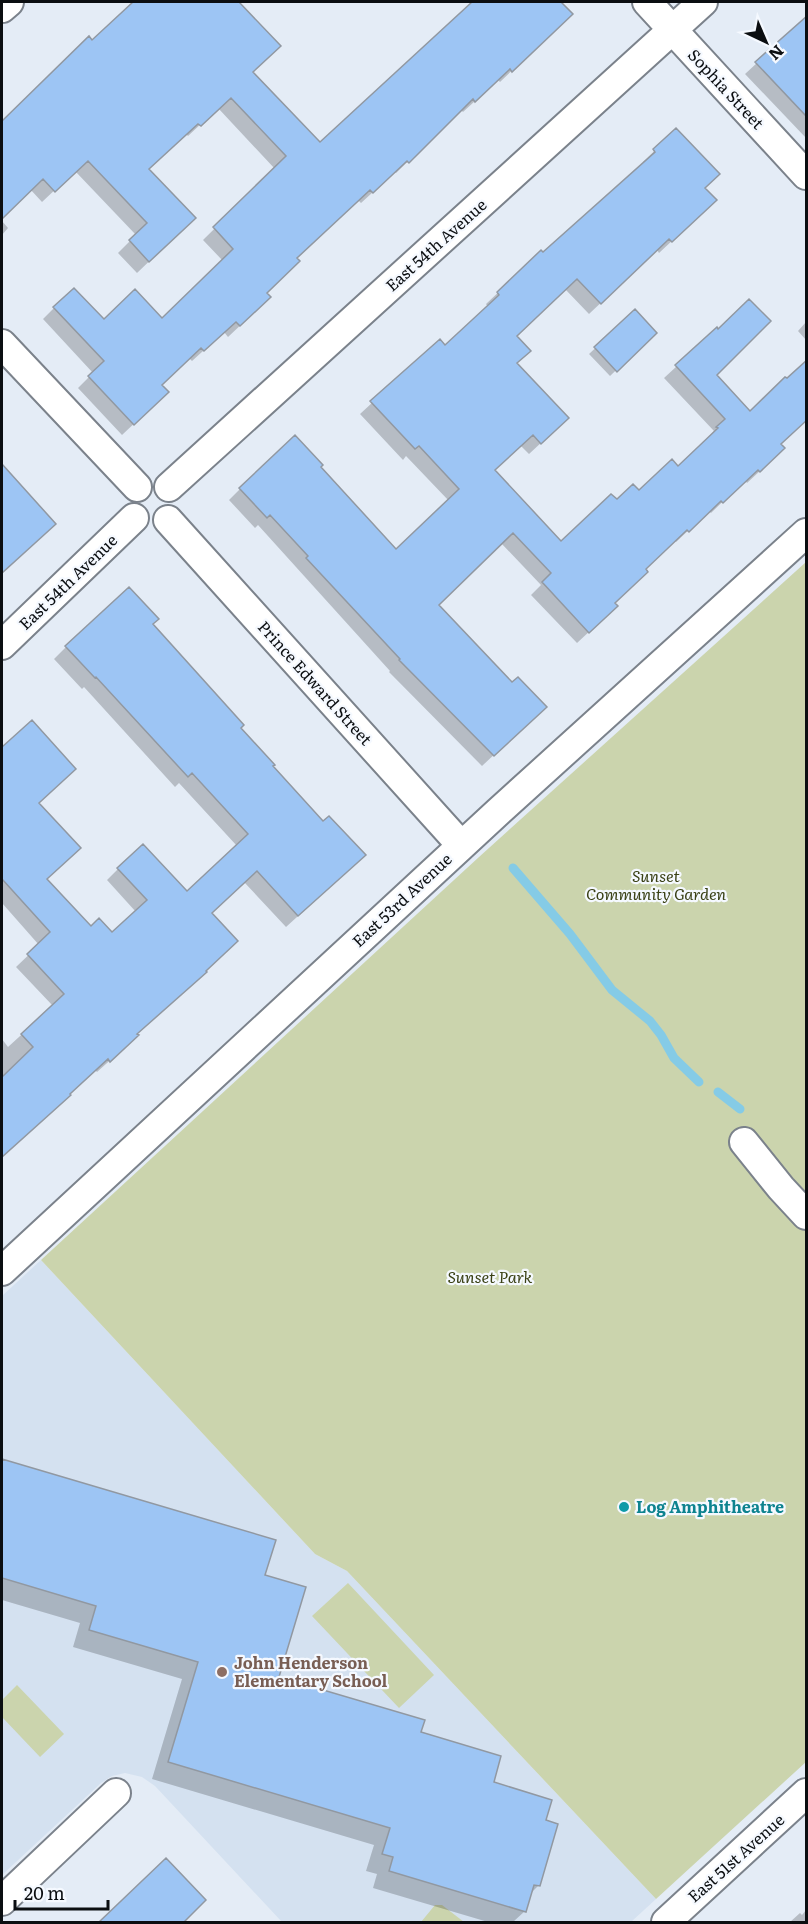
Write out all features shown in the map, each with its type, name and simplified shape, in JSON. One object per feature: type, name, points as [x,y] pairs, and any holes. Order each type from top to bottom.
[{"type":"street","points":[[2,8],[9,2]]},
{"type":"street","name":"Sophia Street","points":[[647,2],[807,175]]},
{"type":"street","name":"East 54th Avenue","points":[[169,487],[703,2]]},
{"type":"street","points":[[2,344],[137,487]]},
{"type":"street","points":[[149,481],[156,481],[169,487],[173,493],[175,508],[168,520],[155,527],[140,523],[129,506],[132,492],[149,481]]},
{"type":"street","name":"East 54th Avenue","points":[[2,645],[135,518]]},
{"type":"street","name":"Prince Edward Street","points":[[168,520],[461,846]]},
{"type":"street","name":"East 53rd Avenue","points":[[2,1271],[461,846],[807,533]]},
{"type":"street","points":[[744,1142],[781,1188],[807,1215]]},
{"type":"street","points":[[2,1900],[116,1793]]},
{"type":"street","name":"East 51st Avenue","points":[[666,1923],[807,1793]]},
{"type":"shaded area","name":"John Henderson Elementary School","points":[[41,1260],[315,1554],[347,1571],[656,1899],[631,1922],[282,1922],[155,1786],[142,1777],[125,1773],[112,1776],[101,1783],[2,1875],[2,1296]]},
{"type":"green space","name":"Sunset Park","points":[[806,562],[806,1762],[656,1899],[347,1571],[315,1554],[41,1260],[479,857]]},
{"type":"green space","points":[[348,1583],[434,1675],[399,1708],[312,1616]]},
{"type":"green space","points":[[17,1685],[64,1734],[40,1757],[2,1717],[2,1700]]},
{"type":"green space","points":[[435,1905],[442,1905],[464,1922],[421,1922]]},
{"type":"building","points":[[133,2],[239,2],[281,46],[253,72],[320,142],[472,2],[561,2],[573,14],[512,72],[510,69],[475,102],[473,99],[409,163],[407,161],[373,193],[370,190],[297,258],[300,261],[267,293],[271,297],[240,326],[236,322],[204,351],[201,348],[162,385],[169,392],[134,425],[88,376],[104,361],[53,307],[74,288],[104,319],[135,289],[162,318],[233,249],[213,227],[286,156],[231,98],[201,126],[198,124],[149,169],[196,218],[149,262],[129,240],[147,223],[88,161],[55,192],[43,179],[2,219],[2,121],[89,36],[92,40]]},
{"type":"building","points":[[807,16],[807,117],[755,62]]},
{"type":"building","points":[[676,128],[720,174],[705,188],[717,200],[672,242],[669,239],[601,304],[577,279],[517,336],[531,351],[517,363],[569,418],[541,444],[533,435],[495,470],[561,541],[611,494],[617,499],[633,484],[639,490],[672,459],[678,466],[725,419],[675,365],[749,299],[771,321],[717,375],[750,411],[785,377],[787,378],[807,360],[807,420],[781,444],[785,448],[760,472],[758,470],[723,503],[721,501],[646,569],[648,572],[615,603],[618,606],[589,633],[542,582],[551,573],[513,533],[439,605],[512,682],[518,677],[547,707],[494,756],[399,660],[270,515],[267,518],[239,488],[295,435],[396,549],[459,489],[419,446],[415,449],[370,401],[440,339],[445,345],[499,295],[497,292],[541,250],[543,252],[655,152],[653,149]]},
{"type":"building","points":[[635,309],[657,333],[617,372],[594,347]]},
{"type":"building","points":[[2,464],[56,524],[2,573]]},
{"type":"building","points":[[129,587],[159,619],[153,624],[244,725],[241,728],[275,765],[273,766],[323,821],[329,816],[366,855],[298,916],[257,871],[212,913],[238,941],[110,1062],[108,1059],[2,1157],[2,1077],[33,1047],[21,1034],[64,994],[27,954],[50,932],[2,879],[2,747],[32,720],[76,769],[39,803],[81,848],[47,879],[91,926],[99,918],[112,932],[147,900],[117,868],[143,844],[187,891],[248,834],[192,773],[188,777],[65,646]]},
{"type":"building","points":[[2,1459],[276,1540],[265,1575],[306,1587],[279,1677],[425,1720],[421,1732],[501,1756],[494,1782],[552,1800],[546,1820],[558,1824],[540,1886],[534,1885],[526,1912],[389,1871],[393,1857],[382,1854],[390,1828],[168,1762],[198,1662],[89,1630],[96,1606],[2,1578]]},
{"type":"building","points":[[166,1858],[206,1900],[183,1923],[98,1923]]},
{"type":"waterway","points":[[513,868],[570,934],[612,990],[650,1021],[674,1058],[699,1082]]},
{"type":"waterway","points":[[718,1092],[740,1109]]},
{"type":"place","name":"Log Amphitheatre","points":[[624,1507]]},
{"type":"place","name":"John Henderson Elementary School","points":[[222,1672]]},
{"type":"park label","name":"Sunset Community Garden","points":[[656,885]]}]
